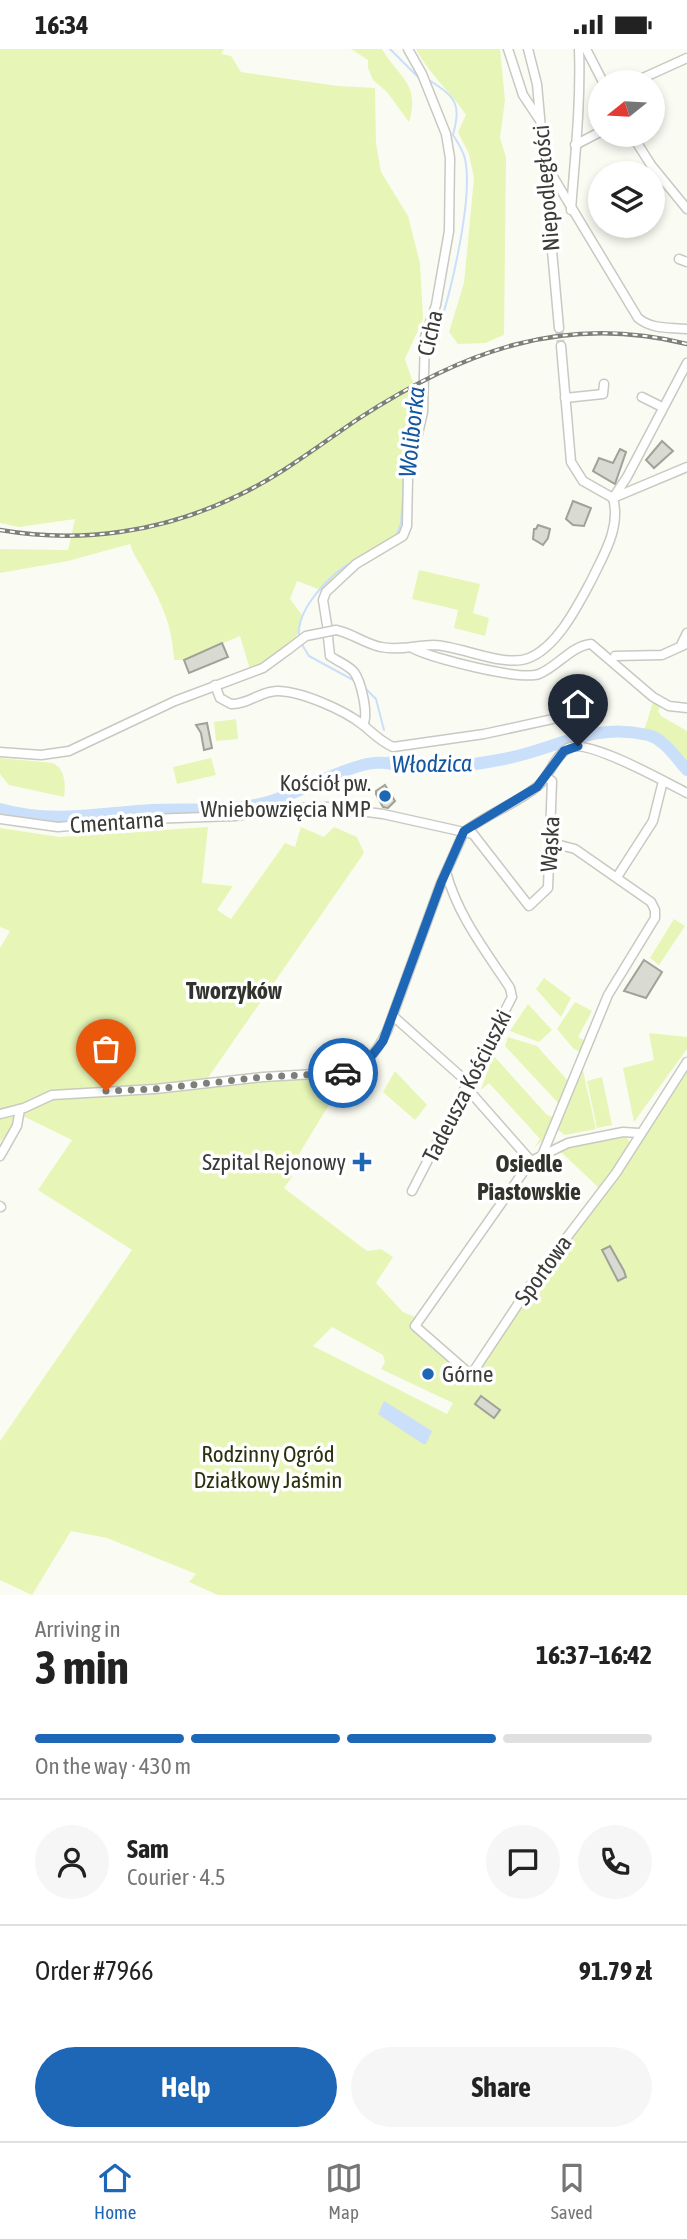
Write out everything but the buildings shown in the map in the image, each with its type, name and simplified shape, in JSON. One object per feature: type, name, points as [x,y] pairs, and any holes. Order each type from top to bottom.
[{"type":"street","name":"Cicha","points":[[360,724],[366,720],[361,691],[354,672],[330,656],[329,630],[323,600],[326,592],[356,563],[403,536],[407,526],[408,477],[423,412],[422,369],[425,337],[436,305],[449,231],[450,158],[446,134],[422,74],[408,49]]},
{"type":"street","points":[[509,49],[523,95],[540,121]]},
{"type":"street","name":"Niepodległości","points":[[528,49],[537,84],[559,328]]},
{"type":"street","points":[[571,210],[581,101],[579,49]]},
{"type":"street","points":[[586,49],[597,70]]},
{"type":"street","points":[[660,70],[687,58]]},
{"type":"street","points":[[575,145],[588,138]]},
{"type":"street","points":[[640,147],[687,209]]},
{"type":"street","points":[[544,171],[552,175],[638,318],[655,327],[687,329]]},
{"type":"street","points":[[0,752],[41,755],[69,751],[215,685],[263,668],[306,636],[329,630],[382,647],[412,648],[435,645],[519,660],[541,650],[556,637],[572,613],[610,542],[616,509],[613,498],[583,481],[574,471],[561,346]]},
{"type":"street","points":[[613,498],[627,477],[687,363]]},
{"type":"street","points":[[565,398],[603,394],[604,384]]},
{"type":"street","points":[[642,397],[662,407]]},
{"type":"street","points":[[613,498],[687,467]]},
{"type":"street","points":[[615,656],[662,655],[684,645],[682,643],[687,633]]},
{"type":"street","points":[[412,648],[430,655],[523,677],[551,668],[577,649],[590,644],[653,697],[669,706],[687,708]]},
{"type":"street","points":[[215,685],[220,698],[231,704],[267,692],[280,691],[323,704],[360,724],[372,736],[393,747],[484,734],[571,715],[577,730],[578,744]]},
{"type":"street","points":[[0,1114],[20,1109],[52,1095],[349,1072],[367,1061],[379,1047],[446,871],[464,831],[537,787],[564,751],[578,744],[611,756],[687,793]]},
{"type":"street","name":"Wąska","points":[[464,831],[473,834],[481,843],[529,906],[548,888],[552,843],[552,781],[546,777]]},
{"type":"street","points":[[617,877],[653,821],[663,781]]},
{"type":"street","name":"Cmentarna","points":[[0,819],[58,827],[149,818],[235,816],[290,808],[328,807],[383,814],[464,831]]},
{"type":"street","points":[[543,1153],[608,995],[655,918],[651,902],[617,877],[575,849],[552,843]]},
{"type":"street","name":"Tadeusza Kościuszki","points":[[412,1191],[512,997],[510,988],[453,899],[446,871]]},
{"type":"street","points":[[393,1016],[465,1080],[467,1088],[531,1161],[568,1143],[623,1132],[639,1133]]},
{"type":"street","name":"Sportowa","points":[[531,1161],[418,1322],[471,1375],[531,1283],[616,1173],[639,1133],[687,1062]]},
{"type":"street","points":[[0,1156],[13,1134],[20,1109]]},
{"type":"green space","points":[[0,49],[224,49],[221,54],[231,56],[241,72],[338,86],[375,88],[376,143],[381,172],[408,216],[420,263],[423,319],[405,359],[423,412],[408,477],[403,536],[321,590],[297,581],[290,599],[302,615],[300,628],[292,645],[251,673],[240,636],[184,660],[174,660],[165,615],[130,544],[68,561],[0,573],[0,549],[68,550],[75,519],[19,527],[0,523]]},
{"type":"green space","points":[[351,49],[382,49],[410,90],[412,109],[409,122],[387,92],[373,80],[368,60]]},
{"type":"green space","points":[[416,49],[500,49],[505,100],[500,138],[506,157],[504,335],[485,343],[458,344],[449,332],[464,283],[474,178],[469,154],[458,132],[466,115]]},
{"type":"green space","points":[[419,570],[480,584],[473,613],[489,618],[485,636],[454,628],[458,610],[412,599]]},
{"type":"green space","points":[[653,702],[660,707],[658,711],[661,716],[687,731],[687,770],[658,740],[643,734]]},
{"type":"green space","points":[[236,719],[238,739],[216,741],[214,722]]},
{"type":"green space","points":[[0,758],[53,763],[64,778],[64,797],[9,785],[0,774]]},
{"type":"green space","points":[[211,758],[216,775],[177,784],[173,767]]},
{"type":"green space","name":"Rodzinny Ogród Działkowy Jaśmin","points":[[208,827],[202,883],[233,886],[217,910],[231,919],[285,843],[295,847],[301,827],[324,837],[334,827],[357,837],[364,853],[205,1082],[349,1072],[291,1167],[292,1177],[284,1188],[367,1251],[381,1249],[393,1257],[376,1283],[403,1312],[420,1319],[415,1326],[471,1375],[461,1392],[543,1268],[616,1173],[625,1167],[687,1072],[687,1595],[218,1595],[189,1582],[196,1574],[107,1538],[71,1531],[32,1595],[0,1580],[0,1441],[132,1250],[38,1190],[72,1140],[23,1116],[0,1142],[0,948],[10,931],[0,927],[0,828],[59,837]],"holes":[[[332,1327],[383,1355],[385,1362],[381,1369],[453,1403],[447,1414],[313,1346]]]},
{"type":"green space","points":[[674,919],[685,926],[659,965],[650,958]]},
{"type":"green space","points":[[544,978],[571,998],[561,1017],[536,989]]},
{"type":"green space","points":[[575,1002],[592,1011],[578,1037],[587,1042],[582,1053],[574,1049],[557,1029]]},
{"type":"green space","points":[[528,1004],[552,1030],[539,1042],[510,1031]]},
{"type":"green space","points":[[649,1033],[687,1037],[687,1049],[634,1122],[623,1068],[654,1060]]},
{"type":"green space","points":[[508,1037],[537,1046],[569,1082],[560,1105],[505,1046]]},
{"type":"green space","points":[[493,1055],[547,1115],[555,1118],[547,1136],[534,1148],[540,1139],[489,1083],[481,1090]]},
{"type":"green space","points":[[395,1071],[427,1105],[415,1120],[383,1092]]},
{"type":"green space","points":[[583,1071],[596,1129],[565,1135],[557,1129],[580,1072]]},
{"type":"green space","points":[[602,1077],[612,1125],[597,1128],[587,1081]]},
{"type":"green space","points":[[626,1136],[629,1150],[600,1189],[559,1150]]},
{"type":"water","points":[[384,1401],[432,1431],[426,1444],[378,1414]]},
{"type":"waterway","name":"Woliborka","points":[[390,49],[420,79]]},
{"type":"waterway","name":"Woliborka","points":[[429,80],[446,92],[454,103],[457,116],[453,135],[464,156],[467,177],[466,201],[451,286],[429,353]]},
{"type":"waterway","name":"Woliborka","points":[[409,455],[418,411],[420,371]]},
{"type":"waterway","name":"Woliborka","points":[[397,534],[401,523],[404,481]]},
{"type":"waterway","name":"Woliborka","points":[[299,637],[303,615],[316,593],[335,574],[354,561]]},
{"type":"waterway","name":"Woliborka","points":[[301,643],[309,656],[355,681]]},
{"type":"waterway","name":"Woliborka","points":[[365,688],[376,699],[384,730]]},
{"type":"waterway","name":"Włodzica","points":[[0,809],[57,817],[152,810],[239,808],[281,798],[367,764],[385,763],[424,768],[471,765],[523,755],[574,738],[609,732],[654,737],[669,749],[687,770]]},
{"type":"waterway","name":"Woliborka","points":[[389,757],[390,762]]},
{"type":"tunnel","points":[[559,328],[561,346]]},
{"type":"railway","points":[[0,530],[61,536],[121,532],[151,526],[209,508],[268,479],[397,395],[475,358],[515,345],[556,336],[598,333],[641,336],[687,344]]},
{"type":"way so far","points":[[106,1091],[343,1073]]},
{"type":"place","name":"Kościół pw. Wniebowzięcia NMP","points":[[385,796]]},
{"type":"place","name":"Szpital Rejonowy","points":[[362,1162]]},
{"type":"place","name":"Górne","points":[[428,1374]]},
{"type":"district","name":"Tworzyków","points":[[234,991]]},
{"type":"district","name":"Osiedle Piastowskie","points":[[529,1178]]},
{"type":"route","points":[[343,1073],[356,1069],[367,1061],[383,1041],[441,883],[464,831],[537,787],[551,772],[564,751],[571,746],[578,746]]}]
